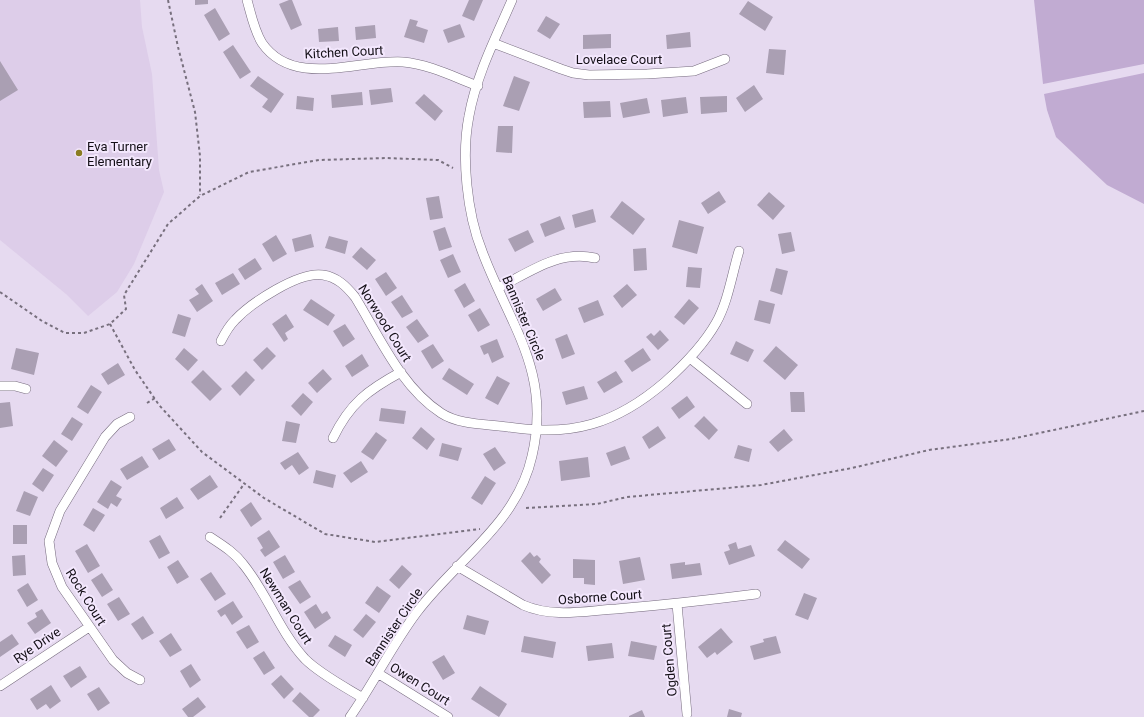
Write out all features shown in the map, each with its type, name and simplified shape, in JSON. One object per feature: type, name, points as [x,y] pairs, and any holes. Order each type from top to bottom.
[{"type":"street","name":"Kitchen Court","points":[[247,0],[262,43],[276,57],[293,65],[312,69],[403,62],[447,74],[478,86]]},
{"type":"street","name":"Bannister Circle","points":[[350,717],[417,612],[457,566],[493,531],[517,495],[526,476],[532,456],[536,432],[536,393],[532,369],[522,339],[481,250],[472,216],[468,190],[467,134],[469,117],[493,43],[512,0]]},
{"type":"street","name":"Lovelace Court","points":[[493,43],[561,70],[589,75],[647,74],[694,71],[724,59]]},
{"type":"street","name":"Norwood Court","points":[[221,341],[236,319],[246,310],[290,281],[303,277],[323,275],[339,281],[355,297],[401,372],[428,403],[448,416],[466,421],[536,432],[580,427],[624,412],[661,385],[690,358],[716,322],[724,304],[739,251]]},
{"type":"street","points":[[498,288],[559,258],[584,255],[595,258]]},
{"type":"street","points":[[690,358],[747,404]]},
{"type":"street","points":[[333,438],[350,409],[359,398],[401,372]]},
{"type":"street","points":[[0,386],[16,386],[26,389]]},
{"type":"street","name":"Rock Court","points":[[130,416],[117,424],[105,437],[60,511],[50,534],[51,556],[57,576],[88,627],[121,669],[140,680]]},
{"type":"street","name":"Newman Court","points":[[210,537],[227,548],[243,563],[291,640],[305,659],[314,667],[363,698]]},
{"type":"street","name":"Osborne Court","points":[[457,566],[523,605],[543,612],[570,613],[677,604],[756,594]]},
{"type":"street","name":"Ogden Court","points":[[677,604],[687,714]]},
{"type":"street","name":"Rye Drive","points":[[0,686],[88,627]]},
{"type":"street","name":"Owen Court","points":[[378,674],[448,717]]},
{"type":"path","points":[[168,0],[194,112],[200,156],[200,196]]},
{"type":"path","points":[[0,292],[42,321],[65,333],[84,332],[110,324],[126,309],[124,295],[168,224],[200,196],[249,172],[319,160],[386,158],[438,160],[453,168]]},
{"type":"path","points":[[110,324],[135,370],[155,398],[202,452],[264,498],[325,534],[375,542],[482,529]]},
{"type":"path","points":[[147,403],[155,398]]},
{"type":"path","points":[[526,508],[597,504],[626,497],[761,485],[852,468],[929,450],[1011,439],[1144,411]]},
{"type":"path","points":[[220,518],[244,484]]},
{"type":"shaded area","name":"Eva Turner Elementary","points":[[0,0],[140,0],[142,27],[152,74],[159,170],[164,192],[134,264],[117,292],[88,316],[66,294],[0,240]]},
{"type":"shaded area","points":[[1034,0],[1144,0],[1144,64],[1043,84]]},
{"type":"shaded area","points":[[1144,73],[1144,204],[1107,185],[1056,137],[1047,110],[1044,94]]},
{"type":"building","points":[[195,0],[208,0],[208,4],[195,5]]},
{"type":"building","points":[[292,0],[302,25],[291,30],[279,4]]},
{"type":"building","points":[[469,0],[483,0],[474,21],[462,16]]},
{"type":"building","points":[[748,1],[773,17],[765,31],[739,14]]},
{"type":"building","points":[[215,8],[230,34],[219,41],[204,15]]},
{"type":"building","points":[[546,16],[560,24],[550,39],[537,31]]},
{"type":"building","points":[[410,19],[418,21],[416,26],[428,30],[424,43],[404,37]]},
{"type":"building","points":[[460,24],[465,37],[448,43],[443,30]]},
{"type":"building","points":[[375,25],[376,38],[356,40],[355,27]]},
{"type":"building","points":[[338,27],[339,41],[319,42],[318,29]]},
{"type":"building","points":[[690,32],[691,47],[667,49],[666,35]]},
{"type":"building","points":[[611,34],[611,48],[583,49],[583,35]]},
{"type":"building","points":[[233,45],[251,72],[240,79],[223,52]]},
{"type":"building","points":[[769,49],[786,50],[784,75],[766,73]]},
{"type":"building","points":[[0,61],[18,90],[0,101]]},
{"type":"building","points":[[258,76],[284,94],[271,113],[262,107],[268,99],[250,86]]},
{"type":"building","points":[[514,76],[530,82],[519,111],[503,106]]},
{"type":"building","points":[[754,85],[763,99],[745,112],[736,98]]},
{"type":"building","points":[[391,88],[393,102],[371,105],[369,90]]},
{"type":"building","points":[[362,92],[363,105],[332,108],[331,95]]},
{"type":"building","points":[[424,94],[443,111],[435,121],[415,103]]},
{"type":"building","points":[[297,96],[314,98],[313,111],[296,109]]},
{"type":"building","points":[[727,96],[727,112],[701,114],[700,97]]},
{"type":"building","points":[[686,97],[688,113],[663,117],[661,100]]},
{"type":"building","points":[[647,98],[650,113],[623,118],[620,103]]},
{"type":"building","points":[[610,101],[611,117],[584,118],[583,102]]},
{"type":"building","points":[[498,126],[513,126],[512,153],[496,152]]},
{"type":"building","points":[[719,191],[726,202],[708,214],[701,203]]},
{"type":"building","points":[[769,192],[785,206],[773,220],[757,205]]},
{"type":"building","points":[[439,196],[443,218],[430,220],[426,198]]},
{"type":"building","points":[[622,201],[645,219],[633,235],[610,217]]},
{"type":"building","points":[[593,209],[596,222],[575,228],[572,215]]},
{"type":"building","points":[[560,216],[565,229],[545,237],[540,224]]},
{"type":"building","points":[[679,220],[704,227],[697,254],[672,247]]},
{"type":"building","points":[[445,227],[452,247],[439,251],[433,231]]},
{"type":"building","points":[[528,230],[534,242],[515,252],[508,239]]},
{"type":"building","points":[[791,232],[795,251],[782,254],[778,234]]},
{"type":"building","points":[[311,234],[314,247],[295,252],[292,239]]},
{"type":"building","points":[[276,235],[287,254],[273,262],[262,244]]},
{"type":"building","points":[[329,236],[348,241],[345,254],[325,248]]},
{"type":"building","points":[[361,247],[376,260],[367,270],[352,257]]},
{"type":"building","points":[[646,248],[647,270],[634,271],[633,249]]},
{"type":"building","points":[[453,254],[461,272],[448,278],[440,260]]},
{"type":"building","points":[[255,258],[262,269],[245,280],[238,269]]},
{"type":"building","points":[[688,267],[702,268],[700,288],[686,287]]},
{"type":"building","points":[[776,268],[788,271],[782,295],[770,291]]},
{"type":"building","points":[[386,272],[397,288],[386,296],[375,279]]},
{"type":"building","points":[[233,273],[240,284],[222,295],[215,283]]},
{"type":"building","points":[[465,283],[475,301],[464,308],[454,290]]},
{"type":"building","points":[[202,284],[213,301],[197,312],[189,300],[199,294],[195,289]]},
{"type":"building","points":[[627,284],[637,295],[622,308],[613,296]]},
{"type":"building","points":[[555,288],[562,300],[543,311],[536,299]]},
{"type":"building","points":[[402,295],[413,312],[402,318],[391,302]]},
{"type":"building","points":[[311,299],[335,315],[328,326],[303,310]]},
{"type":"building","points":[[689,299],[699,308],[684,325],[674,317]]},
{"type":"building","points":[[598,300],[604,315],[584,323],[578,308]]},
{"type":"building","points":[[759,300],[775,304],[770,324],[754,320]]},
{"type":"building","points":[[480,308],[490,325],[478,332],[468,315]]},
{"type":"building","points":[[178,314],[191,318],[185,337],[172,333]]},
{"type":"building","points":[[286,314],[294,327],[285,333],[288,339],[284,342],[272,324]]},
{"type":"building","points":[[417,319],[429,336],[418,343],[406,327]]},
{"type":"building","points":[[345,324],[355,339],[343,347],[333,331]]},
{"type":"building","points":[[660,330],[669,340],[658,350],[646,337],[651,333],[654,336]]},
{"type":"building","points":[[567,334],[575,354],[562,359],[555,339]]},
{"type":"building","points":[[497,339],[504,357],[492,363],[488,353],[484,355],[480,346]]},
{"type":"building","points":[[736,341],[754,350],[748,362],[730,354]]},
{"type":"building","points":[[433,344],[444,361],[432,369],[421,351]]},
{"type":"building","points":[[776,346],[798,365],[785,380],[763,361]]},
{"type":"building","points":[[267,347],[276,356],[262,370],[253,360]]},
{"type":"building","points":[[16,348],[39,353],[34,375],[11,369]]},
{"type":"building","points":[[184,348],[198,360],[188,371],[175,359]]},
{"type":"building","points":[[643,348],[651,360],[632,372],[624,361]]},
{"type":"building","points":[[362,354],[369,366],[352,377],[345,366]]},
{"type":"building","points":[[118,363],[125,375],[108,385],[101,374]]},
{"type":"building","points":[[449,368],[474,384],[467,395],[442,379]]},
{"type":"building","points":[[323,369],[332,379],[317,393],[308,383]]},
{"type":"building","points":[[203,370],[222,389],[210,401],[191,382]]},
{"type":"building","points":[[246,371],[255,380],[240,396],[231,386]]},
{"type":"building","points":[[616,371],[623,382],[604,393],[597,382]]},
{"type":"building","points":[[497,376],[510,383],[498,405],[485,398]]},
{"type":"building","points":[[91,385],[102,392],[88,414],[77,407]]},
{"type":"building","points":[[584,386],[588,399],[566,405],[562,392]]},
{"type":"building","points":[[790,392],[804,392],[805,412],[791,412]]},
{"type":"building","points":[[303,393],[313,402],[301,416],[291,406]]},
{"type":"building","points":[[687,396],[695,407],[679,419],[671,408]]},
{"type":"building","points":[[10,402],[13,426],[0,428],[0,403]]},
{"type":"building","points":[[381,408],[406,411],[404,424],[379,421]]},
{"type":"building","points":[[704,416],[718,430],[709,440],[694,426]]},
{"type":"building","points":[[72,417],[83,424],[72,441],[61,434]]},
{"type":"building","points":[[286,421],[300,424],[296,443],[282,441]]},
{"type":"building","points":[[658,426],[666,438],[649,449],[642,437]]},
{"type":"building","points":[[421,427],[435,439],[427,450],[412,438]]},
{"type":"building","points":[[784,429],[793,440],[778,452],[769,442]]},
{"type":"building","points":[[376,432],[387,440],[373,460],[361,452]]},
{"type":"building","points":[[169,439],[176,450],[159,460],[152,449]]},
{"type":"building","points":[[54,440],[68,451],[56,467],[42,456]]},
{"type":"building","points":[[442,443],[462,448],[458,461],[439,456]]},
{"type":"building","points":[[738,445],[752,449],[749,462],[734,458]]},
{"type":"building","points":[[625,446],[630,459],[611,466],[606,453]]},
{"type":"building","points":[[495,447],[506,463],[494,471],[483,454]]},
{"type":"building","points":[[298,452],[309,468],[299,475],[292,465],[285,470],[280,463]]},
{"type":"building","points":[[142,456],[149,467],[127,480],[120,469]]},
{"type":"building","points":[[588,457],[590,477],[561,481],[559,461]]},
{"type":"building","points":[[361,461],[368,472],[351,483],[343,473]]},
{"type":"building","points":[[43,468],[54,475],[43,492],[32,484]]},
{"type":"building","points":[[316,470],[336,475],[333,488],[313,483]]},
{"type":"building","points":[[210,475],[218,487],[198,500],[190,489]]},
{"type":"building","points":[[485,476],[496,483],[482,505],[471,498]]},
{"type":"building","points":[[111,480],[122,487],[116,496],[122,499],[117,507],[111,503],[108,509],[97,502]]},
{"type":"building","points":[[24,491],[38,497],[30,516],[16,511]]},
{"type":"building","points":[[177,497],[184,508],[166,519],[160,508]]},
{"type":"building","points":[[251,502],[262,519],[251,527],[240,510]]},
{"type":"building","points":[[93,508],[105,515],[94,532],[83,525]]},
{"type":"building","points":[[13,525],[27,525],[27,544],[13,544]]},
{"type":"building","points":[[269,530],[280,547],[265,557],[260,550],[263,548],[257,538]]},
{"type":"building","points":[[160,535],[170,553],[159,559],[149,541]]},
{"type":"building","points":[[785,540],[810,559],[802,569],[777,550]]},
{"type":"building","points":[[736,542],[738,549],[751,545],[755,556],[729,565],[724,552],[730,550],[728,545]]},
{"type":"building","points":[[87,544],[100,566],[88,573],[75,551]]},
{"type":"building","points":[[530,552],[534,557],[537,555],[541,559],[539,562],[551,575],[542,584],[521,561]]},
{"type":"building","points":[[25,555],[26,575],[13,576],[12,556]]},
{"type":"building","points":[[285,555],[295,572],[283,579],[273,562]]},
{"type":"building","points":[[640,557],[645,580],[623,584],[619,561]]},
{"type":"building","points":[[573,559],[595,560],[595,585],[584,584],[584,578],[573,578]]},
{"type":"building","points":[[178,560],[189,577],[177,584],[167,567]]},
{"type":"building","points":[[685,562],[685,565],[700,563],[702,575],[672,579],[670,564]]},
{"type":"building","points":[[402,565],[412,574],[399,589],[389,580]]},
{"type":"building","points":[[211,572],[226,594],[215,601],[200,579]]},
{"type":"building","points":[[102,573],[113,590],[102,597],[91,580]]},
{"type":"building","points":[[300,580],[311,597],[300,604],[288,587]]},
{"type":"building","points":[[28,583],[38,600],[27,607],[17,590]]},
{"type":"building","points":[[377,586],[391,596],[379,613],[365,603]]},
{"type":"building","points":[[804,593],[817,598],[808,620],[795,615]]},
{"type":"building","points":[[119,597],[130,614],[118,621],[107,604]]},
{"type":"building","points":[[233,601],[243,617],[232,625],[225,614],[221,617],[217,611]]},
{"type":"building","points":[[316,604],[322,614],[327,611],[331,618],[315,629],[304,612]]},
{"type":"building","points":[[42,609],[51,623],[35,634],[27,623],[37,617],[35,613]]},
{"type":"building","points":[[366,614],[376,622],[363,638],[353,630]]},
{"type":"building","points":[[467,615],[489,621],[485,635],[463,629]]},
{"type":"building","points":[[143,616],[154,633],[142,640],[131,624]]},
{"type":"building","points":[[249,625],[259,642],[247,649],[236,632]]},
{"type":"building","points":[[721,628],[733,642],[717,655],[715,652],[707,658],[698,647]]},
{"type":"building","points":[[171,633],[182,650],[170,657],[159,641]]},
{"type":"building","points":[[12,634],[19,644],[0,657],[0,642]]},
{"type":"building","points":[[335,635],[352,645],[345,657],[328,646]]},
{"type":"building","points":[[524,636],[556,642],[553,658],[521,652]]},
{"type":"building","points":[[776,636],[781,653],[754,660],[750,646],[764,642],[763,639]]},
{"type":"building","points":[[631,641],[657,646],[654,660],[628,656]]},
{"type":"building","points":[[612,643],[614,658],[588,661],[586,646]]},
{"type":"building","points":[[264,651],[275,668],[264,675],[253,658]]},
{"type":"building","points":[[444,655],[455,673],[443,680],[432,662]]},
{"type":"building","points":[[191,664],[201,680],[190,688],[180,671]]},
{"type":"building","points":[[80,666],[87,677],[71,688],[63,676]]},
{"type":"building","points":[[281,675],[294,689],[284,699],[271,684]]},
{"type":"building","points":[[51,685],[61,701],[50,709],[46,704],[37,710],[30,699]]},
{"type":"building","points":[[480,686],[507,704],[499,717],[471,699]]},
{"type":"building","points":[[99,687],[110,703],[98,711],[87,694]]},
{"type":"building","points":[[300,692],[320,710],[313,717],[309,717],[292,701]]},
{"type":"building","points":[[198,697],[206,707],[193,717],[188,717],[182,709]]},
{"type":"building","points":[[729,709],[742,713],[741,717],[727,717]]},
{"type":"building","points":[[642,710],[645,717],[629,717],[629,716]]},
{"type":"place","name":"Eva Turner Elementary","points":[[79,153]]}]
